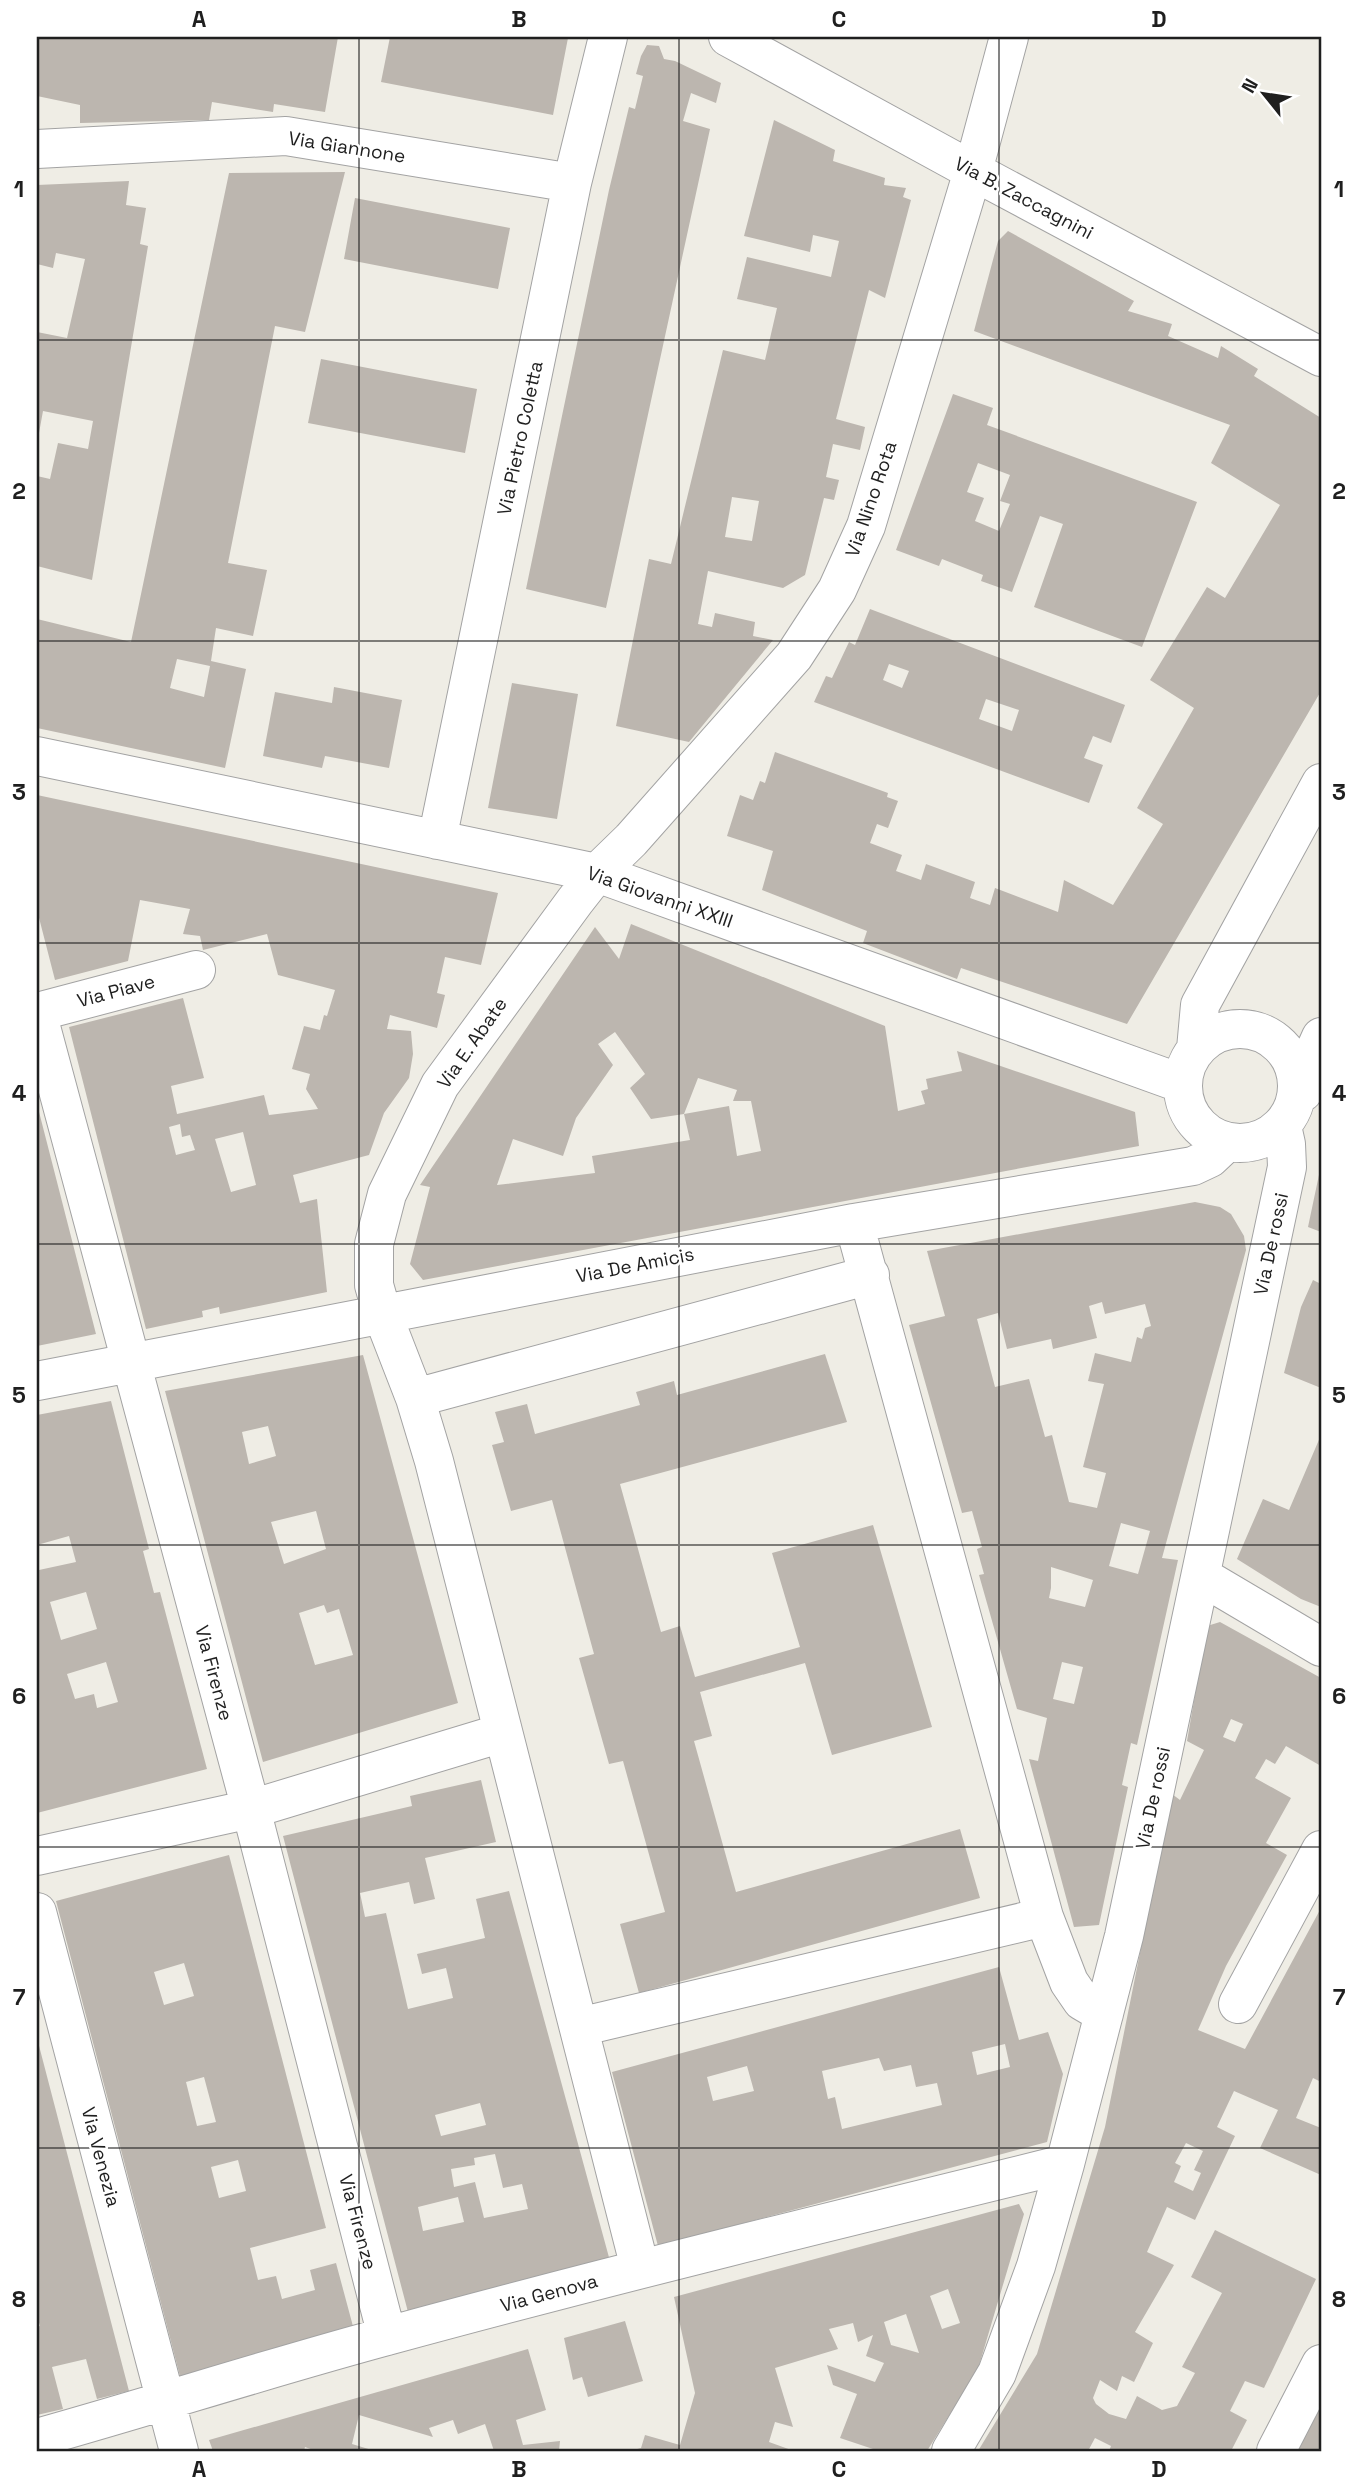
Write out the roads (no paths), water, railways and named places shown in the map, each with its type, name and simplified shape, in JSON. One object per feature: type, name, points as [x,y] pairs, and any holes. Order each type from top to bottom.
[{"type":"street","name":"Via Pietro Coletta","points":[[437,840],[572,183],[608,37]]},
{"type":"street","name":"Via B. Zaccagnini","points":[[727,37],[1321,357]]},
{"type":"street","name":"Via Nino Rota","points":[[597,873],[631,840],[794,656],[838,590],[866,526],[973,171],[1009,37]]},
{"type":"street","name":"Via Giannone","points":[[37,149],[286,136],[572,183]]},
{"type":"street","name":"Via Giovanni XXIII","points":[[37,756],[597,873],[1183,1084]]},
{"type":"street","points":[[1196,1049],[1200,1005],[1321,783]]},
{"type":"street","name":"Via E. Abate","points":[[597,873],[440,1085],[387,1195],[374,1244],[374,1285],[415,1398],[434,1461],[640,2268]]},
{"type":"street","name":"Via Piave","points":[[37,1012],[196,970]]},
{"type":"street","name":"Via Firenze","points":[[37,1012],[251,1809],[387,2336]]},
{"type":"street","points":[[1309,1095],[1289,1055],[1277,1042],[1262,1033],[1244,1029],[1226,1031],[1210,1037],[1196,1049],[1186,1065],[1183,1084],[1185,1104],[1194,1121],[1209,1135],[1227,1142],[1247,1144],[1266,1137],[1282,1126],[1293,1109],[1309,1095],[1321,1037]]},
{"type":"street","name":"Via De rossi","points":[[951,2451],[997,2373],[1037,2266],[1124,1936],[1287,1167],[1282,1126]]},
{"type":"street","name":"Via De Amicis","points":[[37,1381],[854,1223],[1193,1166],[1210,1158],[1227,1142]]},
{"type":"street","points":[[854,1223],[1045,1917],[1069,1982],[1082,2001],[1104,2014]]},
{"type":"street","points":[[415,1398],[870,1275]]},
{"type":"street","points":[[1201,1576],[1321,1647]]},
{"type":"street","points":[[37,1856],[251,1809],[502,1733]]},
{"type":"street","points":[[1238,2004],[1321,1850]]},
{"type":"street","name":"Via Venezia","points":[[37,1912],[179,2451]]},
{"type":"street","points":[[579,2026],[1045,1917]]},
{"type":"street","name":"Via Genova","points":[[37,2438],[387,2336],[640,2268],[1065,2164]]},
{"type":"street","points":[[1276,2451],[1321,2364]]}]
